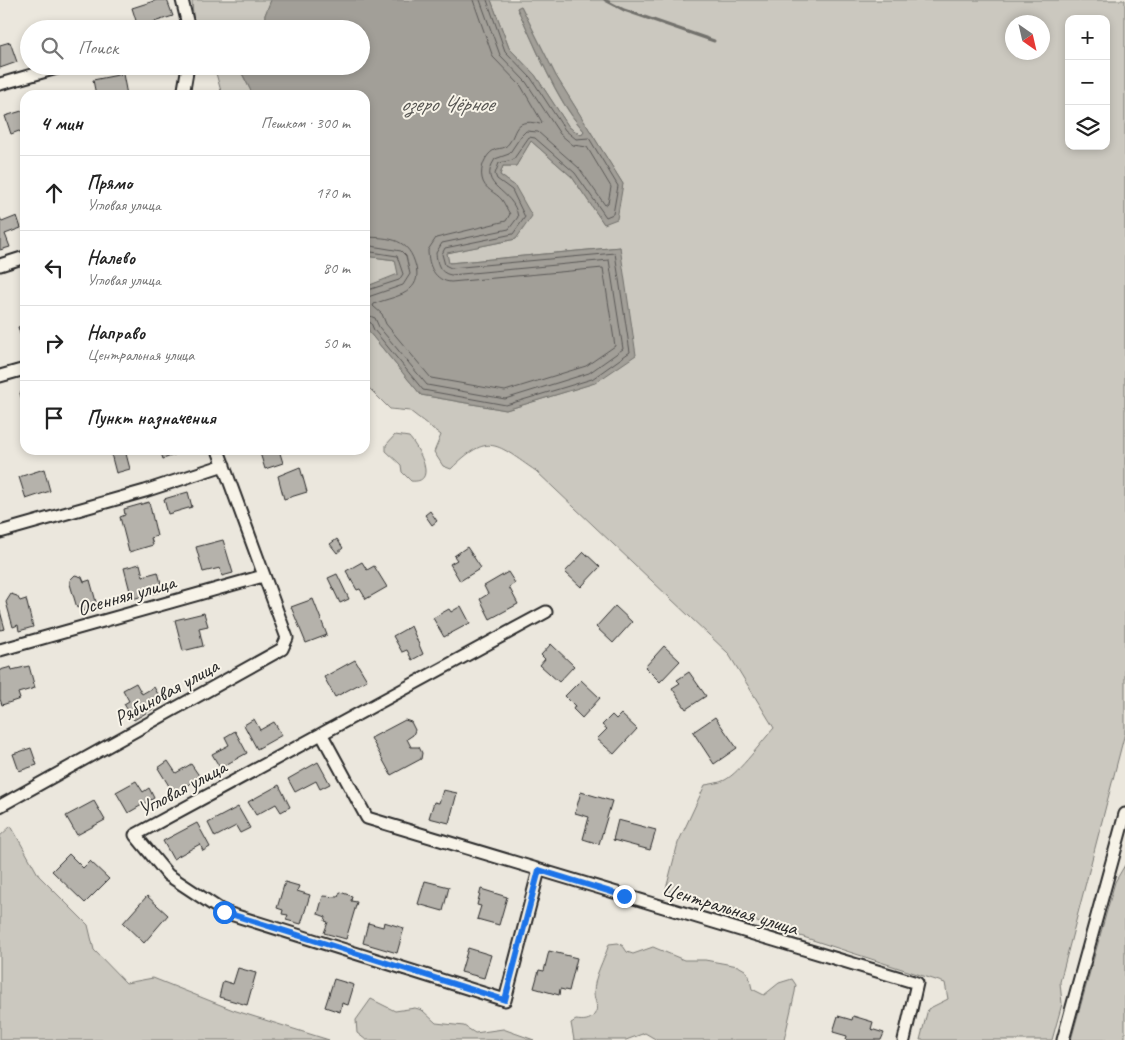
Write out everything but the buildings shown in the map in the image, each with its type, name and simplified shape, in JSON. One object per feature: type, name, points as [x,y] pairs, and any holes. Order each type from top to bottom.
[{"type":"street","points":[[182,0],[187,20]]},
{"type":"street","points":[[0,84],[32,75]]},
{"type":"street","points":[[183,90],[186,75]]},
{"type":"street","points":[[0,265],[20,259]]},
{"type":"street","points":[[0,376],[20,370]]},
{"type":"street","name":"Рябиновая улица","points":[[0,806],[282,649],[287,638],[220,455]]},
{"type":"street","points":[[0,532],[145,491],[224,465]]},
{"type":"street","name":"Осенняя улица","points":[[0,650],[263,576]]},
{"type":"street","name":"Угловая улица","points":[[539,870],[505,1000],[224,912],[168,875],[135,835],[546,612]]},
{"type":"street","name":"Центральная улица","points":[[322,735],[367,818],[917,983],[904,1040]]},
{"type":"street","points":[[1063,1040],[1125,814]]},
{"type":"shaded area","points":[[192,0],[271,0],[265,20],[193,20]]},
{"type":"shaded area","points":[[491,0],[1125,0],[1125,733],[1060,982],[1062,1004],[1052,1040],[920,1040],[928,1009],[948,999],[945,983],[677,896],[666,889],[678,843],[705,785],[720,782],[731,776],[774,728],[728,653],[536,471],[502,448],[493,446],[475,449],[451,469],[443,466],[434,452],[441,435],[410,411],[390,409],[370,389],[370,333],[421,395],[506,410],[594,383],[620,247],[449,263],[446,253],[516,239],[515,186],[500,175],[503,166],[516,166],[531,141],[572,177],[604,224],[623,184],[556,76],[521,6],[517,8],[555,88],[573,118],[584,131],[581,135],[569,127],[535,75],[509,48]]},
{"type":"shaded area","points":[[216,75],[243,75],[250,90],[221,90]]},
{"type":"shaded area","points":[[370,257],[395,260],[399,275],[370,285]]},
{"type":"shaded area","points":[[395,435],[409,437],[424,464],[424,477],[411,481],[402,472],[401,465],[386,451],[386,445]]},
{"type":"shaded area","points":[[11,826],[39,876],[88,925],[94,950],[126,983],[153,978],[233,1010],[329,1040],[0,1040],[0,836]]},
{"type":"shaded area","points":[[1125,865],[1125,1040],[1071,1040],[1115,882]]},
{"type":"shaded area","points":[[618,943],[627,952],[633,954],[653,947],[684,960],[705,960],[738,966],[745,970],[749,976],[752,989],[764,995],[779,983],[792,979],[796,985],[784,1040],[657,1040],[645,1033],[626,1040],[574,1040],[571,1023],[576,1020],[588,1019],[596,1012],[594,986],[597,974],[609,944]]},
{"type":"shaded area","points":[[371,999],[395,1011],[415,1008],[422,1010],[436,1023],[464,1026],[475,1033],[503,1029],[534,1040],[366,1040],[357,1033],[356,1020]]},
{"type":"water","name":"озеро Чёрное","points":[[271,0],[491,0],[509,48],[535,75],[569,127],[581,135],[584,131],[573,118],[555,88],[539,56],[517,8],[521,6],[556,76],[623,184],[617,219],[604,224],[572,177],[531,141],[516,166],[503,166],[500,175],[515,186],[532,216],[516,239],[447,253],[449,263],[620,247],[636,355],[595,383],[506,410],[421,395],[370,333],[370,285],[398,274],[395,260],[370,257],[370,90],[250,90],[243,75],[370,75],[370,20],[265,20]]},
{"type":"waterway","points":[[605,0],[624,10],[714,41]]},
{"type":"route","points":[[224,912],[505,1000],[539,870],[624,896]]}]
